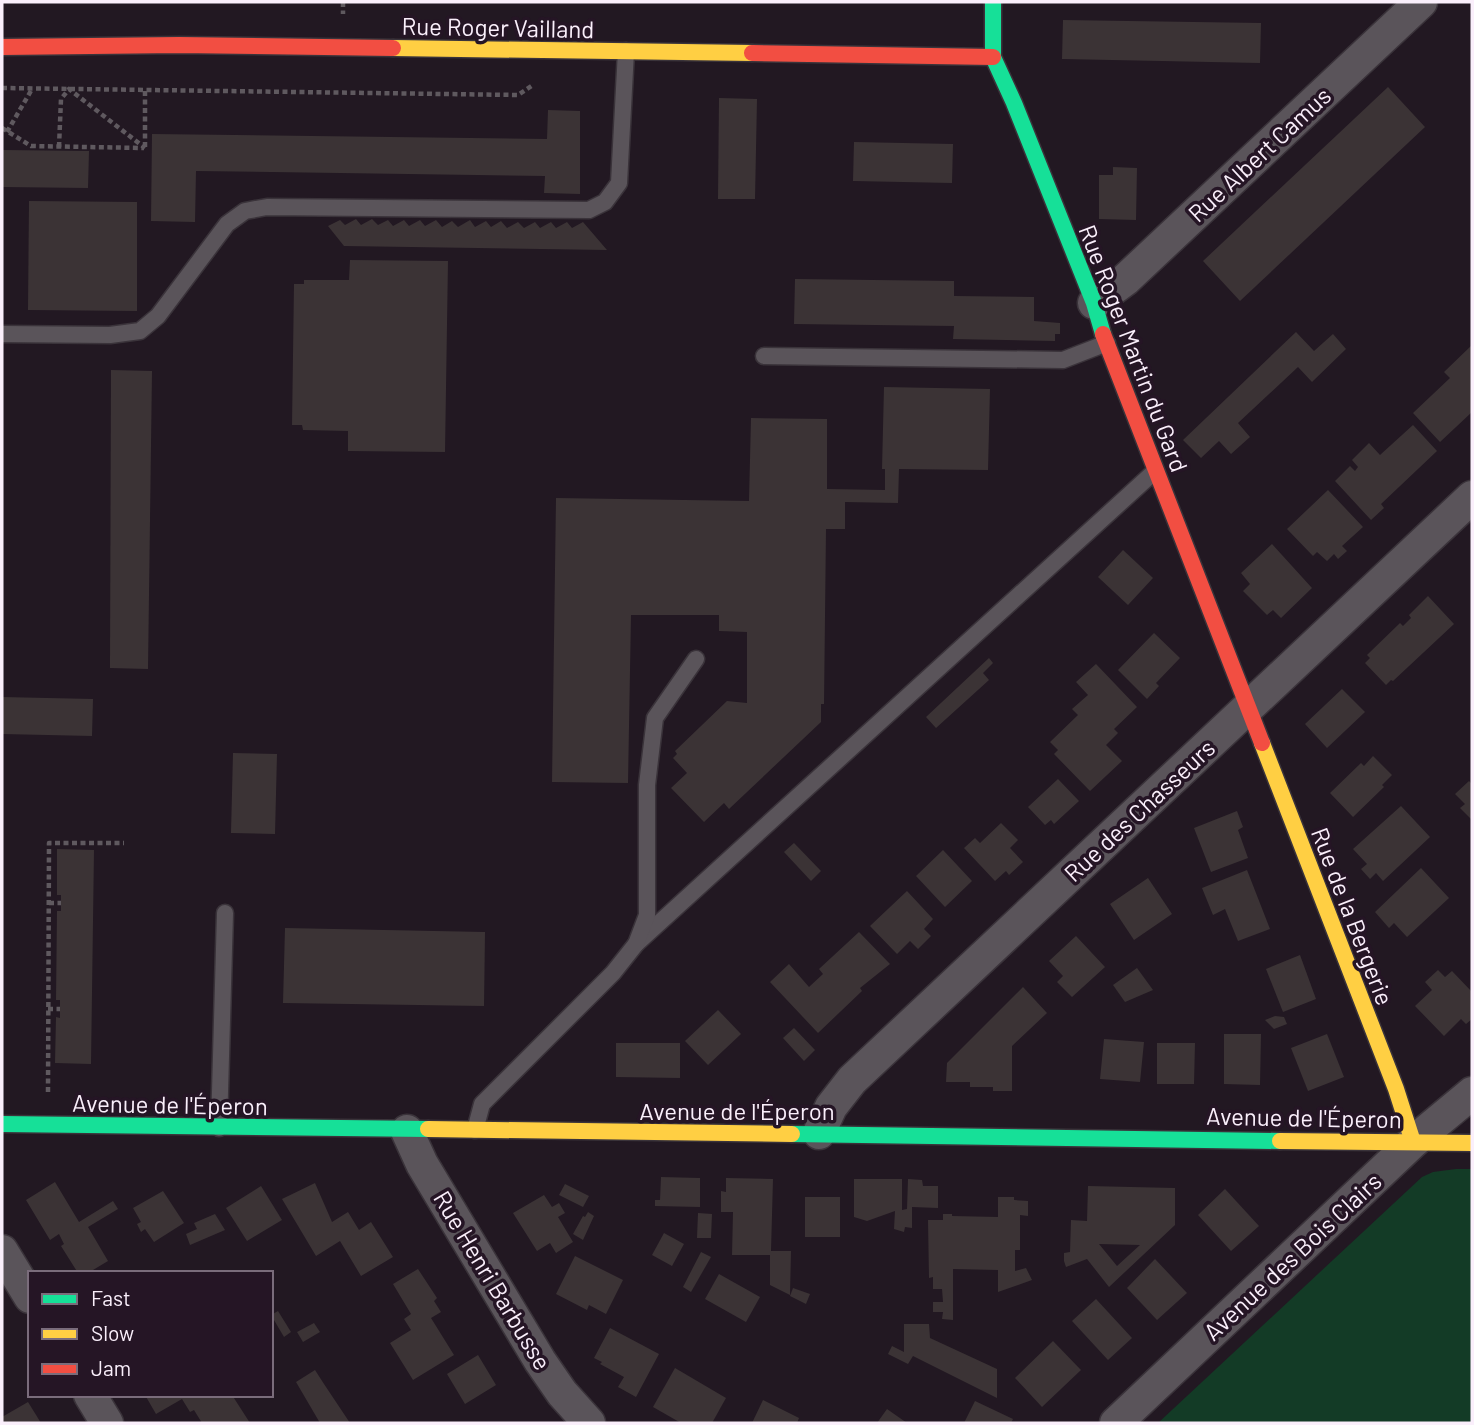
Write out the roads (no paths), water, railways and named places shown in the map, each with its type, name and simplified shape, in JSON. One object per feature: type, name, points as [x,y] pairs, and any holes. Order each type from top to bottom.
[{"type":"street","name":"Rue Roger Martin du Gard","points":[[993,2],[993,57],[1094,303],[1247,708]]},
{"type":"street","name":"Rue Albert Camus","points":[[1094,303],[1125,280],[1421,2]]},
{"type":"street","name":"Rue Roger Vailland","points":[[2,47],[179,46],[993,57]]},
{"type":"street","name":"Rue des Chasseurs","points":[[819,1133],[831,1107],[852,1080],[1472,497]]},
{"type":"street","name":"Rue de la Bergerie","points":[[1247,708],[1396,1089],[1413,1142]]},
{"type":"street","name":"Avenue des Bois Clairs","points":[[1116,1423],[1413,1142],[1472,1093]]},
{"type":"street","name":"Avenue de l'Éperon","points":[[2,1124],[1472,1143]]},
{"type":"street","name":"Rue Henri Barbusse","points":[[407,1131],[422,1164],[540,1361],[562,1393],[589,1423]]},
{"type":"street","points":[[2,1251],[28,1294]]},
{"type":"street","points":[[91,1397],[107,1423]]},
{"type":"lane","points":[[2,334],[110,335],[140,331],[158,316],[227,225],[245,211],[267,207],[589,209],[605,202],[619,183],[626,51]]},
{"type":"lane","points":[[764,356],[1063,360],[1107,343]]},
{"type":"lane","points":[[475,1131],[482,1104],[613,973],[636,944],[1157,470]]},
{"type":"lane","points":[[636,944],[647,915],[647,785],[654,718],[696,659]]},
{"type":"lane","points":[[219,1128],[225,913]]}]
